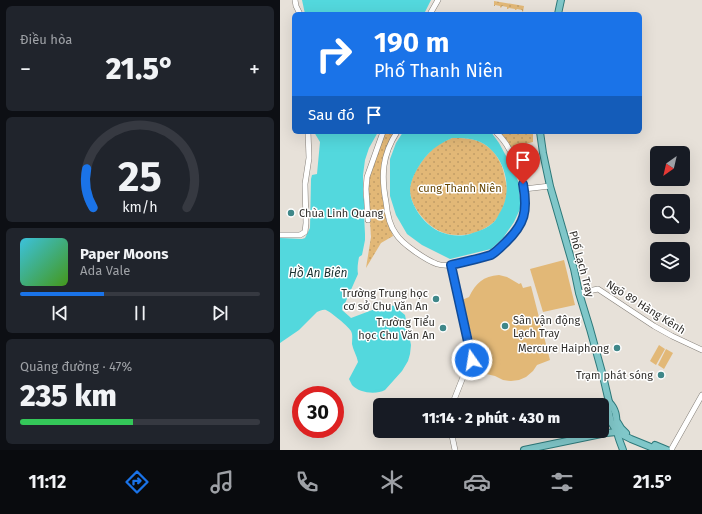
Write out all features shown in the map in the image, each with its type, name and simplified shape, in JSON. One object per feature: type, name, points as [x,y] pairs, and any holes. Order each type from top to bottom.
[{"type":"main road","points":[[558,12],[561,0]]},
{"type":"main road","name":"Phố Lạch Tray","points":[[540,134],[550,186],[574,269],[579,293],[608,398]]},
{"type":"main road","name":"Phố Lạch Tray","points":[[609,402],[613,406],[618,423],[618,432]]},
{"type":"main road","name":"Phố Lạch Tray","points":[[609,413],[611,422],[618,432]]},
{"type":"main road","points":[[618,423],[621,428],[633,438],[658,450]]},
{"type":"main road","points":[[618,432],[622,449]]},
{"type":"main road","points":[[524,450],[606,433],[618,432],[667,450]]},
{"type":"main road","points":[[622,449],[633,438]]},
{"type":"street","points":[[296,0],[296,6],[299,12]]},
{"type":"street","points":[[431,12],[438,0]]},
{"type":"street","points":[[280,235],[300,235],[305,232],[305,184],[309,158],[308,134]]},
{"type":"street","points":[[368,220],[366,189],[367,177],[383,134]]},
{"type":"street","points":[[396,134],[384,162],[384,191],[391,224],[395,233],[400,239],[419,254],[438,264],[451,265],[492,254],[517,231],[525,214],[526,205],[524,189],[519,170],[509,148],[498,134]]},
{"type":"street","points":[[524,189],[550,186]]},
{"type":"street","points":[[451,265],[472,360],[465,372],[455,398]]},
{"type":"street","name":"Ngõ 89 Hàng Kênh","points":[[579,293],[598,289],[654,326],[702,350]]},
{"type":"street","points":[[671,450],[702,395]]},
{"type":"street","points":[[452,438],[454,450]]},
{"type":"green space","points":[[494,1],[524,6],[523,12],[522,10],[494,6]]},
{"type":"green space","points":[[384,134],[394,134],[383,157],[381,170],[382,196],[393,236],[381,243],[366,268],[371,237],[367,177]]},
{"type":"green space","points":[[499,134],[533,134],[533,142],[509,148]]},
{"type":"green space","name":"cung Thanh Niên","points":[[452,138],[472,139],[484,144],[491,150],[501,164],[507,186],[505,203],[497,219],[491,225],[475,233],[466,235],[455,235],[435,229],[422,217],[412,201],[410,194],[413,178],[424,159],[438,145]]},
{"type":"green space","points":[[428,178],[440,181],[436,195],[425,193]]},
{"type":"green space","points":[[564,260],[575,305],[543,312],[530,269]]},
{"type":"green space","name":"Sân vận động Lạch Tray","points":[[499,275],[507,277],[519,284],[521,283],[523,288],[531,286],[550,360],[537,365],[526,377],[519,380],[503,380],[495,376],[482,373],[462,300],[469,297],[477,284],[481,281],[489,277]]},
{"type":"green space","points":[[659,345],[665,349],[656,365],[650,361]]},
{"type":"green space","points":[[666,349],[673,353],[664,369],[658,365]]},
{"type":"water","points":[[302,0],[431,0],[425,12],[305,12]]},
{"type":"water","name":"Hồ An Biên","points":[[315,134],[377,134],[369,148],[365,160],[363,175],[365,240],[362,255],[359,257],[358,274],[342,310],[351,318],[383,306],[390,305],[394,306],[405,315],[411,345],[408,361],[402,371],[385,390],[381,392],[372,393],[363,391],[352,385],[349,379],[358,362],[352,344],[352,333],[343,323],[326,310],[317,312],[299,330],[280,343],[280,238],[305,238],[310,228],[311,179],[312,175],[317,174],[320,142]]},
{"type":"water","points":[[402,134],[492,134],[511,165],[518,181],[521,207],[514,222],[503,238],[491,249],[450,259],[422,245],[407,234],[396,215],[390,196],[390,159],[396,143]],"holes":[[[452,138],[468,139],[484,144],[492,150],[498,158],[502,166],[507,186],[504,205],[497,218],[489,226],[470,234],[459,236],[442,233],[428,224],[421,217],[410,195],[411,184],[421,163],[434,148]]]},
{"type":"place","name":"Chùa Linh Quang","points":[[291,213]]},
{"type":"place","name":"Trường Trung học cơ sở Chu Văn An","points":[[436,299]]},
{"type":"place","name":"Sân vận động Lạch Tray","points":[[505,326]]},
{"type":"place","name":"Trường Tiểu học Chu Văn An","points":[[443,328]]},
{"type":"place","name":"Mercure Haiphong","points":[[617,348]]},
{"type":"place","name":"Trạm phát sóng","points":[[661,375]]},
{"type":"route","points":[[472,360],[451,265],[492,254],[517,231],[525,214],[526,205],[523,184]]}]
